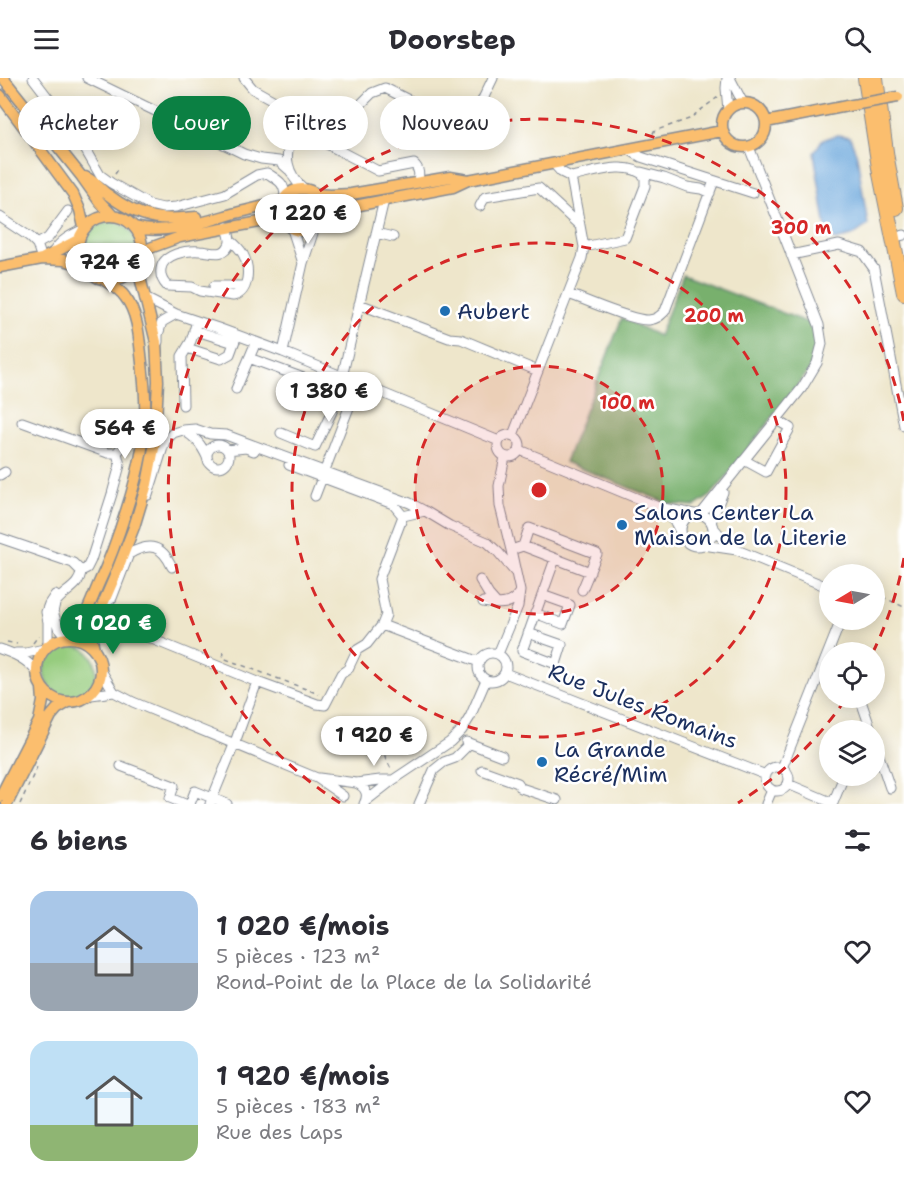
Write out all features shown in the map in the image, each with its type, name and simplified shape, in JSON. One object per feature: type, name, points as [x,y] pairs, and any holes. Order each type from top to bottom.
[{"type":"highway","points":[[865,78],[880,174],[904,293]]},
{"type":"highway","points":[[876,78],[887,159],[904,252]]},
{"type":"main road","points":[[3,78],[112,215]]},
{"type":"main road","points":[[0,95],[73,194],[80,210],[82,233],[77,249],[82,265],[88,272],[104,280],[125,296],[132,311],[140,346],[146,410],[136,478],[105,572],[76,631],[68,637]]},
{"type":"main road","points":[[766,122],[901,96]]},
{"type":"main road","points":[[740,99],[755,106],[766,122],[766,129],[760,140],[749,147],[742,148],[729,142],[722,130],[724,116],[740,99]]},
{"type":"main road","points":[[104,280],[123,278],[131,272],[150,248],[180,237],[270,220],[304,231],[315,227],[322,218],[334,210],[453,187],[468,180],[722,130]]},
{"type":"main road","points":[[82,177],[91,179],[108,195],[139,212],[153,217],[176,219],[198,217],[203,222]]},
{"type":"main road","points":[[316,194],[351,194],[450,177],[468,180]]},
{"type":"main road","points":[[42,259],[82,233],[92,220],[102,216],[120,217],[144,229],[170,228],[203,222],[284,198],[293,190],[303,188],[310,190],[321,199],[322,218]]},
{"type":"main road","points":[[284,198],[280,213],[289,226]]},
{"type":"main road","points":[[94,648],[78,638],[68,637],[53,641],[46,647],[40,655],[36,671],[38,680],[48,695],[57,700],[76,702],[91,695],[100,680],[101,663],[91,636],[93,627],[136,522],[147,484],[155,443],[158,381],[156,342],[145,298],[140,260],[142,245],[135,226]]},
{"type":"main road","points":[[0,267],[42,259],[63,260],[82,265]]},
{"type":"main road","points":[[0,797],[39,721],[42,687]]},
{"type":"main road","points":[[7,804],[51,716],[68,702]]},
{"type":"street","points":[[33,78],[78,138],[100,175],[150,205],[163,208],[176,207],[225,194],[267,173],[284,186],[284,198]]},
{"type":"street","points":[[87,78],[244,154],[279,161],[289,170]]},
{"type":"street","points":[[244,78],[253,89],[266,96]]},
{"type":"street","points":[[368,97],[386,88],[468,130],[493,78]]},
{"type":"street","points":[[728,110],[729,78]]},
{"type":"street","points":[[729,78],[740,99]]},
{"type":"street","points":[[682,535],[683,521],[698,514],[802,388],[817,363],[822,344],[819,325],[749,147]]},
{"type":"street","points":[[628,149],[641,157],[753,193]]},
{"type":"street","points":[[288,150],[289,170],[294,181],[303,188]]},
{"type":"street","points":[[338,150],[378,171],[414,164],[419,170],[418,182]]},
{"type":"street","points":[[554,164],[571,177],[619,167],[710,193]]},
{"type":"street","points":[[584,247],[625,238],[645,186],[645,177],[640,172]]},
{"type":"street","points":[[498,441],[498,451],[505,457],[516,456],[538,371],[582,258],[584,247],[571,177]]},
{"type":"street","points":[[568,294],[634,318],[648,320],[658,318],[665,311],[714,181]]},
{"type":"street","points":[[480,206],[484,197],[539,188],[580,226]]},
{"type":"street","points":[[342,377],[384,200]]},
{"type":"street","points":[[38,244],[48,238],[68,211]]},
{"type":"street","points":[[0,217],[38,244],[42,259]]},
{"type":"street","points":[[289,226],[303,263]]},
{"type":"street","points":[[227,227],[230,246],[214,254],[200,251],[183,252],[169,257],[163,262],[161,278],[167,286],[192,287],[244,283]]},
{"type":"street","points":[[283,352],[303,263],[315,227]]},
{"type":"street","points":[[376,233],[393,237]]},
{"type":"street","points":[[192,287],[200,291],[233,296],[238,296],[243,291],[248,267],[243,252],[230,240]]},
{"type":"street","points":[[791,255],[839,245],[862,252],[874,269],[904,426]]},
{"type":"street","points":[[145,298],[196,326],[235,339],[256,342],[283,352],[498,441]]},
{"type":"street","points":[[359,304],[449,338],[461,339],[538,371]]},
{"type":"street","points":[[158,381],[158,335],[162,322],[176,314]]},
{"type":"street","points":[[183,405],[182,356],[191,342],[196,326]]},
{"type":"street","points":[[187,348],[221,359],[230,354],[235,339]]},
{"type":"street","points":[[237,388],[256,342]]},
{"type":"street","points":[[249,358],[336,390],[338,394],[338,399],[315,447],[281,433]]},
{"type":"street","points":[[338,394],[358,384]]},
{"type":"street","points":[[315,496],[358,384]]},
{"type":"street","points":[[117,453],[146,410]]},
{"type":"street","points":[[744,460],[766,472],[790,428],[777,420]]},
{"type":"street","points":[[22,422],[108,453],[117,453]]},
{"type":"street","points":[[482,435],[486,424]]},
{"type":"street","points":[[136,522],[147,501],[165,441],[173,434],[195,429],[210,434],[226,435],[244,445],[324,475],[393,504],[404,516]]},
{"type":"street","points":[[183,430],[194,436],[201,444],[208,460],[213,466],[223,466],[228,461],[228,450],[222,445],[214,445],[208,450],[207,457]]},
{"type":"street","points":[[498,441],[504,436],[520,440],[658,507],[675,522],[684,539],[696,546],[711,538],[712,525],[729,479]]},
{"type":"street","points":[[228,450],[244,445]]},
{"type":"street","points":[[81,571],[87,568],[91,560],[112,494],[120,465],[117,453]]},
{"type":"street","points":[[498,654],[518,606],[520,591],[500,506],[499,486],[505,457]]},
{"type":"street","points":[[324,475],[410,503],[450,526],[487,542],[516,573]]},
{"type":"street","points":[[658,507],[705,516],[723,539],[737,550]]},
{"type":"street","points":[[404,516],[425,511]]},
{"type":"street","points":[[147,637],[257,682],[325,705],[340,674],[348,669],[357,650],[367,644],[382,625],[386,615],[379,579],[404,516]]},
{"type":"street","points":[[523,546],[529,528],[597,554],[582,590]]},
{"type":"street","points":[[0,538],[73,563],[81,571]]},
{"type":"street","points":[[0,543],[66,567],[72,571],[74,578],[69,585],[57,593],[49,604],[46,612],[48,629],[46,647],[26,653],[1,645]]},
{"type":"street","points":[[703,544],[737,550],[819,584]]},
{"type":"street","points":[[101,607],[112,598],[129,554],[135,550],[145,546],[156,547],[165,553],[172,567]]},
{"type":"street","points":[[511,550],[523,546],[590,572]]},
{"type":"street","points":[[511,622],[529,631],[555,559]]},
{"type":"street","points":[[68,637],[58,627],[53,612],[56,602],[74,587],[81,571]]},
{"type":"street","points":[[480,580],[489,596],[497,604]]},
{"type":"street","points":[[483,602],[508,603],[517,597],[520,591]]},
{"type":"street","points":[[535,613],[562,624],[570,605],[542,595]]},
{"type":"street","points":[[382,625],[479,662]]},
{"type":"street","points":[[16,649],[36,671]]},
{"type":"street","points":[[490,653],[498,654],[504,659],[505,673],[500,679],[486,680],[478,669],[479,662],[490,653]]},
{"type":"street","points":[[102,672],[114,692],[134,702],[317,778],[362,785],[367,795],[365,802]]},
{"type":"street","name":"Rue Jules Romains","points":[[505,673],[766,775]]},
{"type":"street","points":[[365,802],[394,779],[450,742],[462,730],[486,680]]},
{"type":"street","points":[[211,801],[257,682]]},
{"type":"street","points":[[782,768],[819,686]]},
{"type":"street","points":[[91,695],[114,692]]},
{"type":"street","points":[[456,736],[469,744],[502,756]]},
{"type":"street","points":[[419,804],[434,770],[444,762],[455,758],[469,744]]},
{"type":"street","points":[[121,766],[174,786],[170,798],[188,804],[195,791],[211,801],[227,804]]},
{"type":"street","points":[[774,768],[782,768],[787,773],[788,783],[780,790],[772,790],[767,785],[766,775],[774,768]]},
{"type":"street","points":[[482,770],[518,783],[521,788],[557,800]]},
{"type":"street","points":[[885,773],[890,788]]},
{"type":"street","points":[[317,778],[345,800]]},
{"type":"street","points":[[345,800],[346,788],[355,783],[394,779]]},
{"type":"street","points":[[788,783],[833,803],[840,786]]},
{"type":"street","points":[[766,804],[772,790]]},
{"type":"path","points":[[740,99],[745,93],[765,110],[778,111]]},
{"type":"path","points":[[646,145],[654,131],[689,119],[718,97],[727,97]]},
{"type":"path","points":[[885,598],[904,607]]},
{"type":"path","points":[[26,645],[33,643],[41,632],[48,629]]},
{"type":"path","points":[[1,645],[16,649]]},
{"type":"path","points":[[224,652],[223,658],[329,698]]},
{"type":"path","points":[[376,739],[394,779]]},
{"type":"green space","points":[[301,195],[310,199],[314,208],[310,217],[301,221],[292,217],[288,208],[292,199]]},
{"type":"green space","points":[[111,222],[125,226],[132,233],[136,247],[132,261],[125,268],[111,272],[97,268],[90,261],[86,247],[90,233],[97,226]]},
{"type":"green space","points":[[683,275],[812,324],[816,348],[811,368],[719,486],[709,497],[695,506],[670,504],[565,462],[622,318],[659,336]]},
{"type":"green space","points":[[70,645],[84,649],[92,657],[96,671],[92,685],[84,693],[70,697],[56,693],[48,685],[44,671],[48,657],[56,649]]},
{"type":"water","points":[[838,135],[850,137],[857,156],[868,225],[852,236],[835,240],[827,235],[814,153],[822,140]]},
{"type":"place","name":"Aubert","points":[[445,311]]},
{"type":"place","name":"Salons Center La Maison de la Literie","points":[[622,525]]},
{"type":"place","name":"La Grande Récré/Mim","points":[[542,762]]}]
